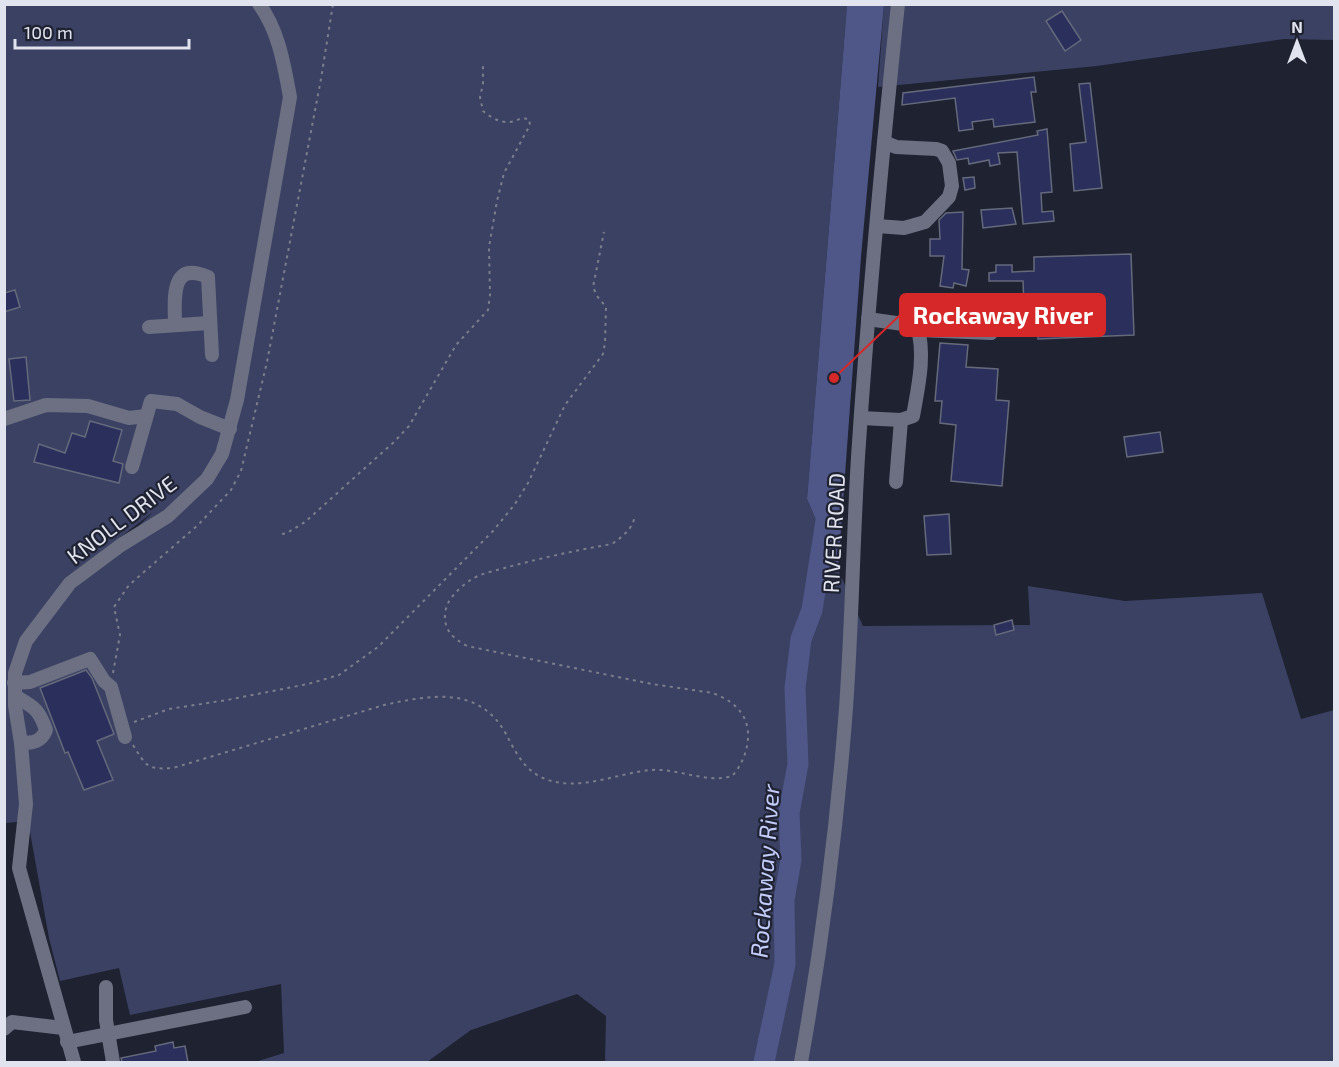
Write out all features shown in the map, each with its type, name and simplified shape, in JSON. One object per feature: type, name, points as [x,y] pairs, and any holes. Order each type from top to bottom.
[{"type":"street","name":"KNOLL DRIVE","points":[[74,1062],[19,868],[26,804],[14,689],[15,673],[26,641],[70,583],[121,545],[168,516],[207,479],[222,454],[237,400],[247,349],[290,97],[284,63],[275,36],[260,4]]},
{"type":"street","name":"RIVER ROAD","points":[[801,1062],[819,962],[836,832],[846,706],[868,319],[898,4]]},
{"type":"street","points":[[877,226],[904,228],[924,222],[949,197],[952,186],[949,163],[942,151],[896,147],[884,142]]},
{"type":"street","points":[[175,325],[174,288],[180,279],[186,275],[201,274],[208,277],[212,355]]},
{"type":"street","points":[[861,418],[901,420],[913,416],[919,382],[921,338],[917,326],[868,319]]},
{"type":"street","points":[[149,327],[209,323]]},
{"type":"street","points":[[918,330],[991,333]]},
{"type":"street","points":[[132,467],[151,401],[177,404],[200,417],[230,429]]},
{"type":"street","points":[[4,419],[46,405],[88,406],[129,418],[146,416]]},
{"type":"street","points":[[896,482],[901,420]]},
{"type":"street","points":[[21,743],[33,743],[43,737],[46,730],[41,714],[14,689],[90,659],[104,681],[111,687],[124,730]]},
{"type":"street","points":[[106,987],[105,1020],[113,1062]]},
{"type":"street","points":[[67,1042],[245,1007]]},
{"type":"street","points":[[4,1029],[12,1022],[63,1028]]},
{"type":"path","points":[[282,534],[288,533],[305,522],[409,426],[456,345],[488,310],[489,247],[497,201],[504,173],[530,125],[529,118],[520,117],[510,122],[494,120],[483,111],[480,97],[483,66]]},
{"type":"path","points":[[604,232],[593,286],[597,296],[606,307],[606,343],[603,354],[565,405],[528,483],[515,504],[493,531],[378,647],[339,675],[274,692],[169,709],[124,730],[146,765],[154,770],[173,768],[384,705],[418,698],[451,696],[486,709],[500,726],[524,765],[541,778],[553,782],[575,784],[653,770],[711,778],[732,776],[741,766],[748,742],[746,722],[739,709],[722,697],[713,693],[652,684],[467,646],[453,638],[447,631],[446,608],[452,596],[470,580],[518,564],[612,544],[625,535],[635,520],[635,515]]},
{"type":"shaded area","points":[[5,5],[847,5],[807,499],[863,626],[1030,625],[1028,586],[1125,601],[1262,593],[1301,719],[1334,710],[1334,1062],[605,1062],[606,1016],[577,994],[471,1030],[427,1062],[255,1062],[284,1053],[281,984],[130,1015],[119,968],[60,981],[49,938],[28,821],[5,823]],"holes":[[[153,512],[41,621],[66,579]]]},
{"type":"shaded area","points":[[847,5],[884,5],[861,257],[838,570],[807,499]]},
{"type":"shaded area","points":[[884,5],[1334,5],[1334,40],[1284,39],[1097,66],[878,87]]},
{"type":"building","points":[[1062,11],[1081,40],[1065,51],[1046,21]]},
{"type":"building","points":[[1034,77],[1036,92],[1031,92],[1035,122],[994,127],[993,119],[972,122],[973,129],[959,131],[955,98],[902,105],[903,93]]},
{"type":"building","points":[[1090,83],[1102,188],[1074,191],[1070,144],[1086,142],[1079,84]]},
{"type":"building","points":[[1047,129],[1052,192],[1041,193],[1042,212],[1053,211],[1054,221],[1023,224],[1017,152],[998,153],[1000,164],[990,166],[989,160],[969,164],[968,158],[957,160],[953,151],[1038,135],[1037,131]]},
{"type":"building","points":[[974,177],[975,188],[965,190],[963,178]]},
{"type":"building","points":[[1012,208],[1016,224],[983,228],[981,210]]},
{"type":"building","points":[[963,212],[962,269],[969,270],[966,286],[954,283],[953,288],[940,286],[944,256],[930,256],[930,239],[940,239],[939,220],[946,213]]},
{"type":"building","points":[[1131,254],[1134,335],[1038,339],[1038,331],[1025,332],[1023,281],[989,281],[989,273],[996,272],[996,265],[1012,265],[1012,272],[1034,271],[1034,257]]},
{"type":"building","points":[[15,290],[20,307],[4,312],[4,293]]},
{"type":"building","points":[[940,343],[968,345],[966,367],[998,369],[996,400],[1009,401],[1002,486],[951,481],[956,425],[940,423],[942,401],[935,401]]},
{"type":"building","points":[[26,357],[30,400],[14,401],[9,359]]},
{"type":"building","points":[[90,421],[122,430],[113,461],[123,464],[119,483],[34,462],[39,444],[65,453],[72,433],[85,437]]},
{"type":"building","points":[[1160,432],[1163,452],[1127,457],[1124,437]]},
{"type":"building","points":[[949,514],[951,554],[927,555],[924,516]]},
{"type":"building","points":[[1012,620],[1014,630],[996,635],[994,625]]},
{"type":"building","points":[[86,670],[92,678],[114,734],[97,741],[113,780],[84,790],[68,752],[65,753],[40,688]]},
{"type":"building","points":[[173,1042],[174,1048],[185,1046],[188,1062],[122,1062],[121,1058],[156,1051],[155,1046]]},
{"type":"waterway","name":"Rockaway River","points":[[764,1062],[785,964],[784,900],[791,860],[789,813],[798,764],[795,688],[801,639],[812,610],[828,508]]},
{"type":"place","name":"Rockaway River","points":[[834,378]]}]
